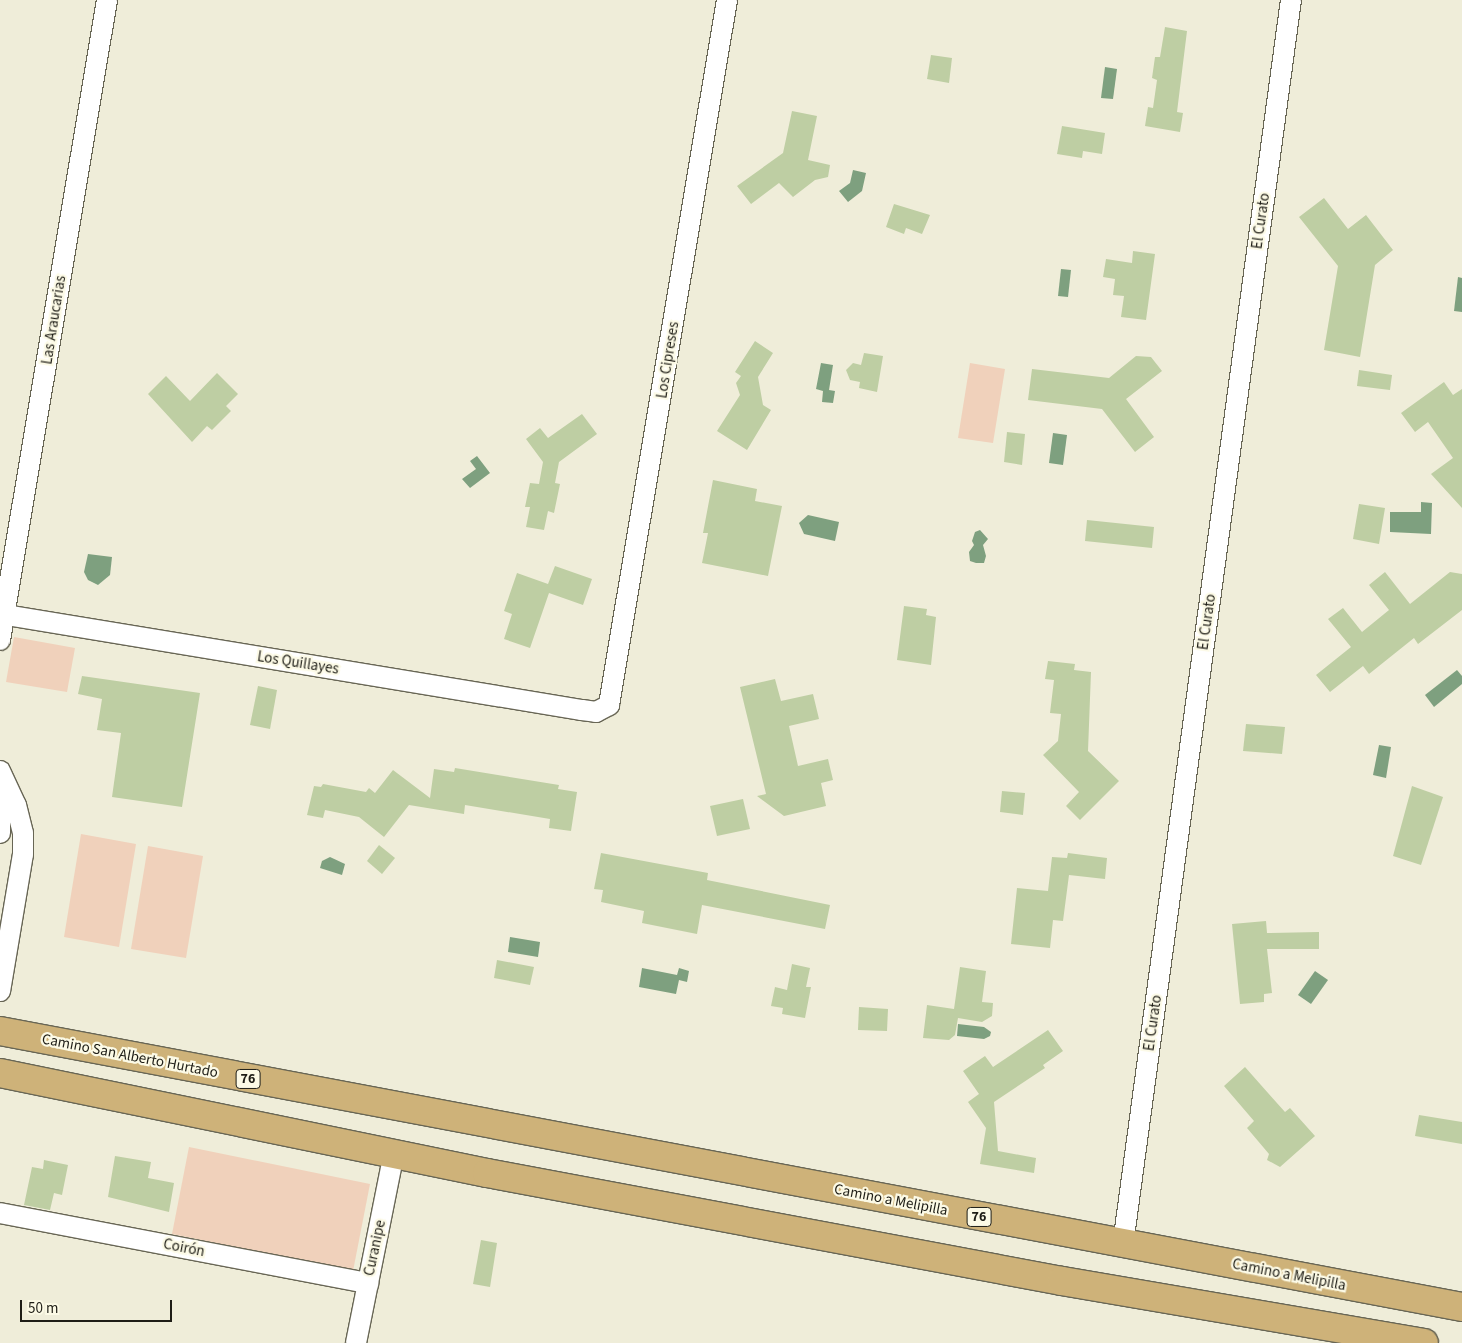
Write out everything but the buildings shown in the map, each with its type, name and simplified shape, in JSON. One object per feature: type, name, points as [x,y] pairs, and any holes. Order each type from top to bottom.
[{"type":"main road","name":"Camino San Alberto Hurtado","points":[[0,1031],[496,1127]]},
{"type":"main road","points":[[0,1073],[486,1173],[1062,1281],[1424,1343]]},
{"type":"main road","name":"Camino a Melipilla","points":[[496,1127],[1462,1307]]},
{"type":"street","name":"Las Araucarias","points":[[0,640],[108,0]]},
{"type":"street","name":"Los Cipreses","points":[[596,712],[604,710],[612,700],[727,0]]},
{"type":"street","name":"El Curato","points":[[1123,1244],[1291,0]]},
{"type":"street","name":"Los Quillayes","points":[[3,614],[596,712]]},
{"type":"street","points":[[0,770],[16,805],[23,833],[23,854],[0,991]]},
{"type":"street","points":[[0,776],[0,833]]},
{"type":"street","name":"Curanipe","points":[[356,1343],[394,1153]]},
{"type":"street","name":"Coirón","points":[[0,1213],[368,1283]]},
{"type":"shaded area","points":[[1105,67],[1117,69],[1113,99],[1101,98]]},
{"type":"shaded area","points":[[853,170],[866,173],[862,191],[848,202],[839,191],[850,183]]},
{"type":"shaded area","points":[[1061,269],[1071,270],[1068,297],[1058,296]]},
{"type":"shaded area","points":[[1458,277],[1462,278],[1462,312],[1454,311]]},
{"type":"shaded area","points":[[821,363],[833,365],[829,390],[835,391],[833,403],[822,402],[823,391],[816,389]]},
{"type":"shaded area","points":[[970,363],[1005,369],[993,443],[958,438]]},
{"type":"shaded area","points":[[1053,433],[1067,435],[1063,465],[1049,463]]},
{"type":"shaded area","points":[[477,456],[490,473],[470,488],[462,479],[476,469],[470,461]]},
{"type":"shaded area","points":[[1421,502],[1432,503],[1431,534],[1390,532],[1390,512],[1421,512]]},
{"type":"shaded area","points":[[808,515],[839,522],[835,541],[804,534],[799,523]]},
{"type":"shaded area","points":[[980,530],[988,539],[983,545],[986,556],[984,563],[976,563],[970,561],[969,552],[974,545],[972,541],[975,532]]},
{"type":"shaded area","points":[[88,554],[112,557],[110,575],[98,585],[88,580],[84,572]]},
{"type":"shaded area","points":[[14,637],[75,648],[67,692],[6,682]]},
{"type":"shaded area","points":[[1457,670],[1462,676],[1462,684],[1434,707],[1425,695]]},
{"type":"shaded area","points":[[1379,745],[1391,747],[1386,778],[1373,775]]},
{"type":"shaded area","points":[[81,834],[136,844],[119,947],[64,937]]},
{"type":"shaded area","points":[[148,846],[203,856],[186,958],[131,949]]},
{"type":"shaded area","points":[[330,857],[345,864],[342,875],[320,868],[322,861]]},
{"type":"shaded area","points":[[510,937],[540,942],[538,957],[508,952]]},
{"type":"shaded area","points":[[642,968],[677,975],[679,968],[689,971],[687,982],[679,980],[676,994],[639,987]]},
{"type":"shaded area","points":[[1315,971],[1328,980],[1311,1004],[1298,995]]},
{"type":"shaded area","points":[[958,1024],[984,1027],[991,1032],[990,1036],[984,1039],[957,1036]]},
{"type":"shaded area","points":[[189,1147],[370,1184],[353,1271],[172,1234]]}]
